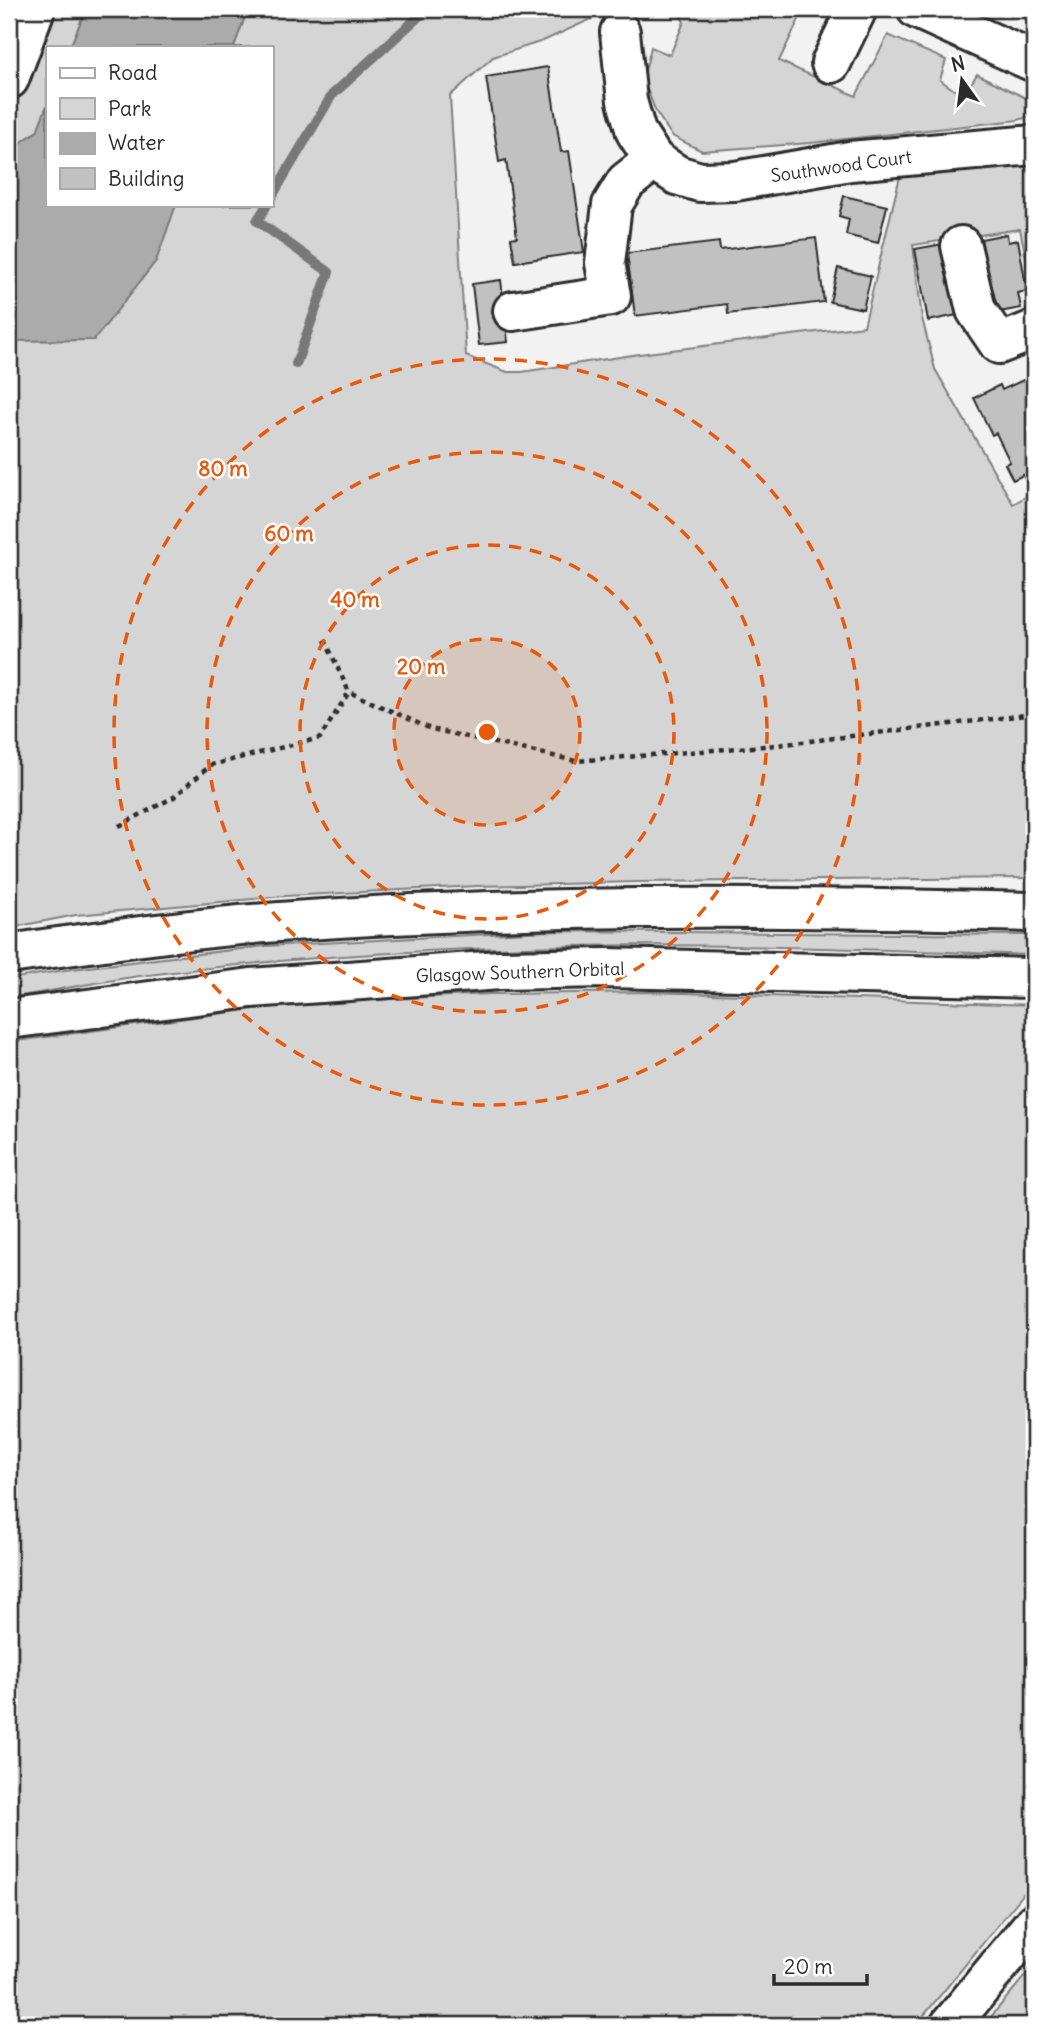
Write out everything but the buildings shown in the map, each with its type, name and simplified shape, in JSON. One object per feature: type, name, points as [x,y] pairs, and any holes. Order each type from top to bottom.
[{"type":"main road","points":[[9,79],[36,9]]},
{"type":"main road","points":[[831,63],[857,9]]},
{"type":"main road","points":[[917,9],[1034,62]]},
{"type":"main road","name":"Southwood Court","points":[[620,32],[627,101],[636,132],[654,160],[677,175],[700,182],[735,181],[849,161],[1034,145]]},
{"type":"main road","points":[[513,311],[611,296],[605,263],[612,205],[626,182],[654,160]]},
{"type":"main road","points":[[961,246],[976,310],[999,344],[1034,330]]},
{"type":"main road","points":[[9,954],[108,939],[240,925],[416,915],[692,908],[1034,912]]},
{"type":"main road","name":"Glasgow Southern Orbital","points":[[9,1019],[251,988],[500,970],[635,968],[1034,978]]},
{"type":"main road","points":[[950,2025],[1034,1923]]},
{"type":"path","points":[[325,640],[349,692],[431,729],[576,761],[789,744],[1034,714]]},
{"type":"path","points":[[119,826],[174,797],[211,765],[320,738],[349,692]]},
{"type":"green space","points":[[50,9],[609,9],[543,41],[493,57],[450,96],[466,356],[507,372],[864,326],[900,176],[1034,157],[1034,280],[1031,282],[1020,229],[913,245],[922,318],[935,369],[1013,504],[1034,492],[1034,878],[477,886],[285,896],[76,915],[9,928],[9,120]]},
{"type":"green space","points":[[677,9],[804,9],[779,61],[856,96],[888,35],[946,60],[940,80],[956,91],[969,87],[977,74],[1034,102],[1034,115],[1018,120],[810,143],[702,151],[672,136],[656,112],[643,79],[651,47],[670,55],[684,22]]},
{"type":"green space","points":[[548,931],[1034,935],[1034,955],[684,945],[461,949],[300,959],[193,970],[124,978],[9,998],[9,979],[72,969],[265,946]]},
{"type":"green space","points":[[653,992],[1034,1005],[1034,1881],[916,2025],[9,2025],[9,1042],[292,1004],[490,994]]},
{"type":"green space","points":[[1034,1965],[1034,2025],[984,2025]]},
{"type":"water","points":[[86,9],[248,9],[234,46],[70,46]]},
{"type":"water","points":[[46,108],[46,206],[176,206],[156,261],[94,340],[9,341],[9,151],[37,131]]},
{"type":"waterway","points":[[273,195],[332,95],[427,9]]},
{"type":"waterway","points":[[266,206],[257,221],[329,272],[296,364]]}]
